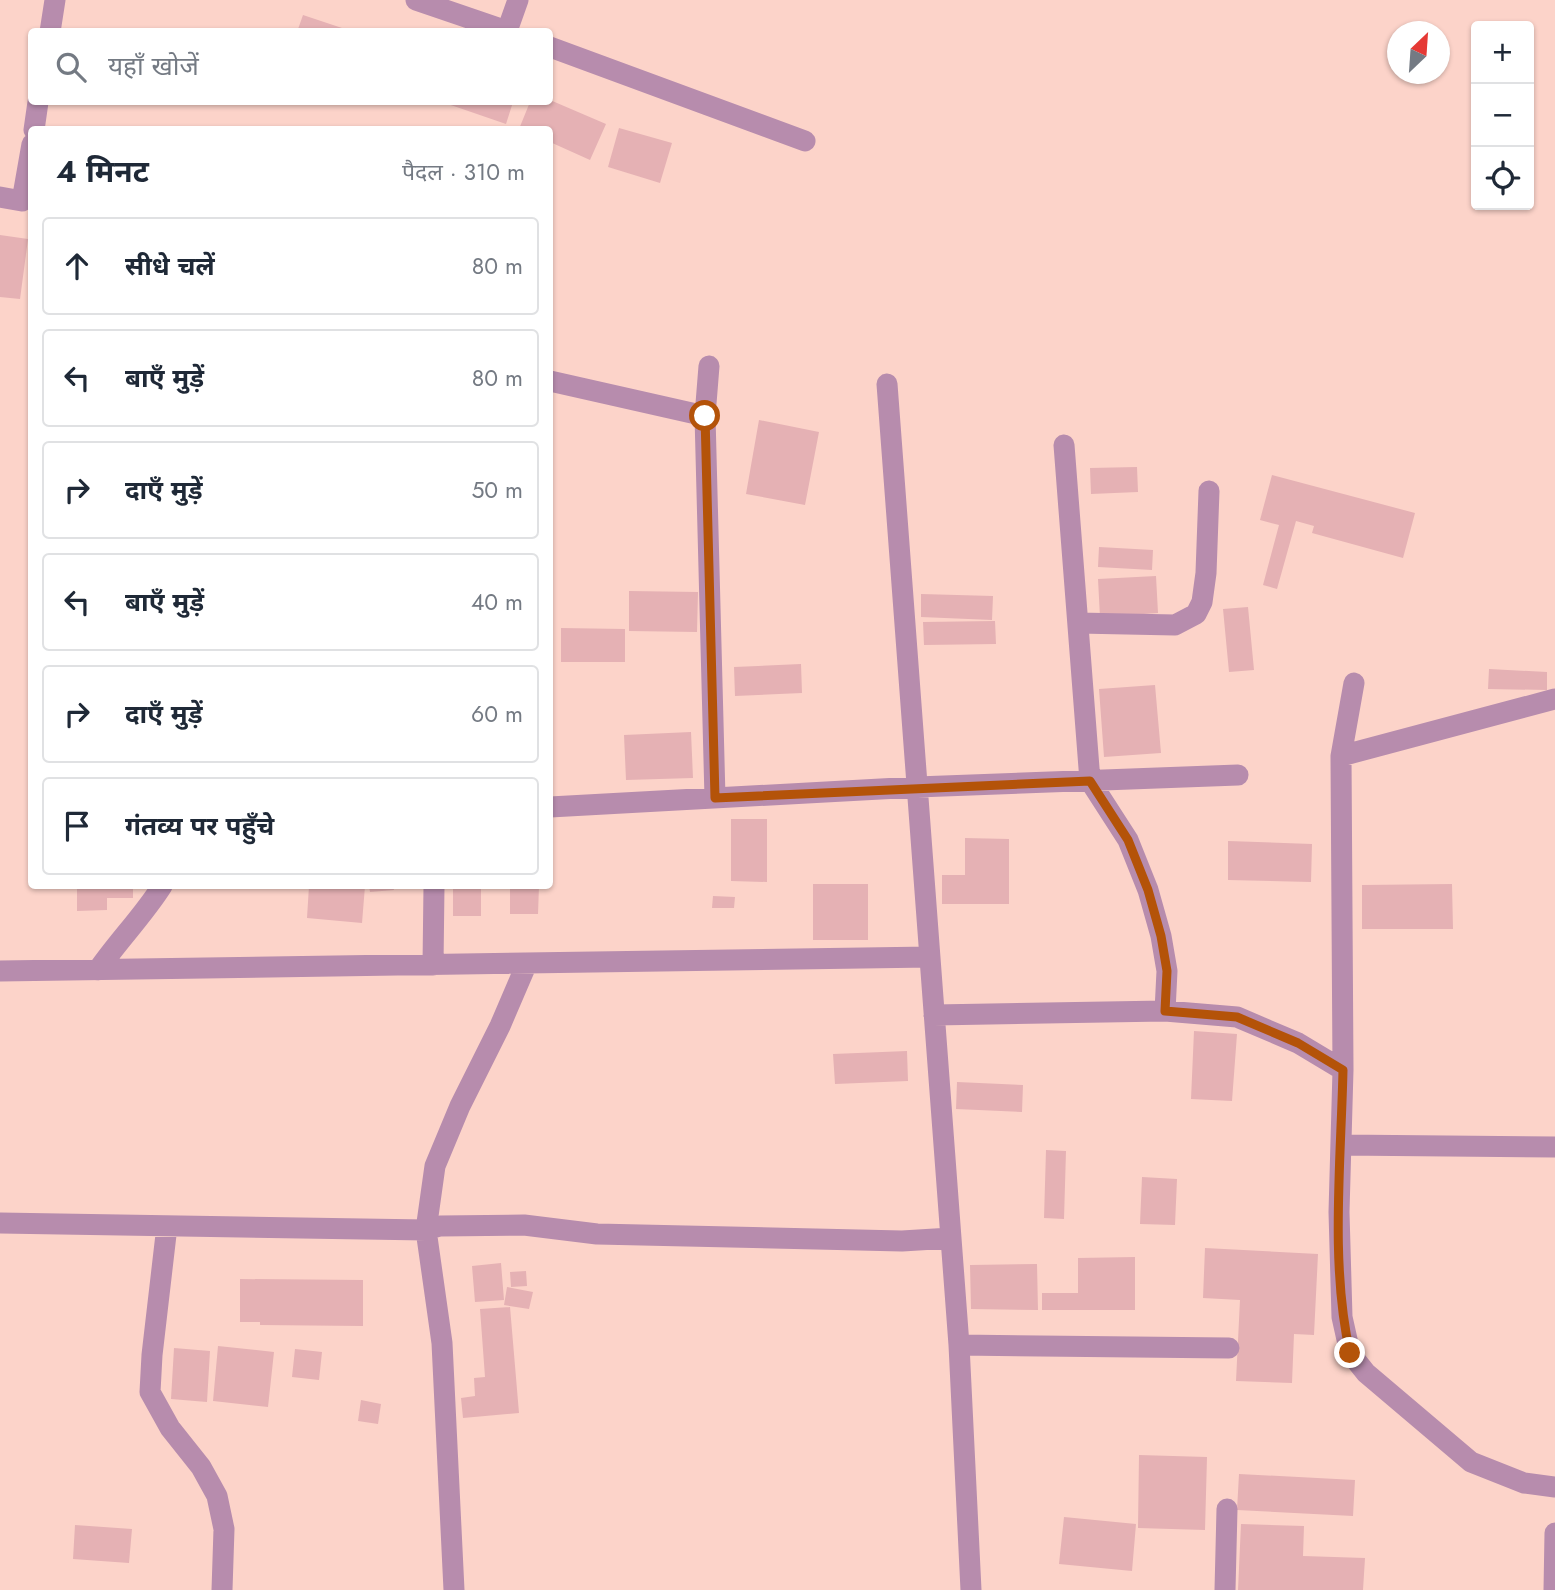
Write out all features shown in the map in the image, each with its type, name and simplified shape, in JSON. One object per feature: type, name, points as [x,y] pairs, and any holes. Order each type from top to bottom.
[{"type":"street","points":[[51,28],[55,0]]},
{"type":"street","points":[[416,0],[499,28]]},
{"type":"street","points":[[509,28],[517,0]]},
{"type":"street","points":[[553,48],[806,141]]},
{"type":"street","points":[[35,126],[38,105]]},
{"type":"street","points":[[0,197],[27,202]]},
{"type":"street","points":[[709,366],[705,416],[715,798]]},
{"type":"street","points":[[553,382],[705,416]]},
{"type":"street","points":[[887,384],[959,1345],[971,1590]]},
{"type":"street","points":[[1064,445],[1090,781],[1128,840],[1148,890],[1161,936],[1167,971],[1165,1011]]},
{"type":"street","points":[[1077,624],[1175,625],[1196,614],[1202,602],[1206,573],[1209,491]]},
{"type":"street","points":[[1354,683],[1341,756],[1343,1070],[1339,1212],[1342,1317],[1350,1353],[1367,1373],[1471,1462],[1524,1483],[1555,1487]]},
{"type":"street","points":[[1341,756],[1555,699]]},
{"type":"street","points":[[553,807],[917,787],[1238,775]]},
{"type":"street","points":[[98,970],[160,889]]},
{"type":"street","points":[[433,965],[435,889]]},
{"type":"street","points":[[0,971],[930,957]]},
{"type":"street","points":[[453,1590],[442,1343],[426,1230],[435,1166],[527,963]]},
{"type":"street","points":[[934,1015],[1165,1011],[1237,1017],[1298,1043],[1343,1070]]},
{"type":"street","points":[[1341,1145],[1555,1147]]},
{"type":"street","points":[[0,1223],[426,1230],[440,1226],[524,1225],[597,1234],[902,1241],[951,1238]]},
{"type":"street","points":[[167,1226],[150,1392],[170,1428],[201,1467],[217,1496],[224,1529],[222,1590]]},
{"type":"street","points":[[959,1345],[1229,1348]]},
{"type":"street","points":[[1224,1590],[1227,1509]]},
{"type":"street","points":[[1553,1590],[1555,1533]]},
{"type":"building","points":[[303,15],[342,28],[298,28]]},
{"type":"building","points":[[553,101],[606,124],[590,160],[553,143],[553,126],[520,126],[529,105],[553,105]]},
{"type":"building","points":[[451,105],[512,105],[506,124]]},
{"type":"building","points":[[619,128],[672,143],[660,183],[608,167]]},
{"type":"building","points":[[0,235],[28,239],[20,299],[0,297]]},
{"type":"building","points":[[759,420],[819,432],[805,505],[746,494]]},
{"type":"building","points":[[1137,467],[1138,492],[1091,494],[1090,468]]},
{"type":"building","points":[[1272,475],[1415,513],[1403,558],[1312,533],[1314,526],[1296,521],[1277,589],[1263,585],[1279,525],[1260,520]]},
{"type":"building","points":[[1099,547],[1153,550],[1152,570],[1098,567]]},
{"type":"building","points":[[1156,576],[1158,613],[1100,617],[1098,579]]},
{"type":"building","points":[[629,591],[698,592],[697,632],[629,631]]},
{"type":"building","points":[[921,594],[993,596],[992,620],[921,617]]},
{"type":"building","points":[[1248,607],[1254,670],[1229,672],[1223,609]]},
{"type":"building","points":[[995,621],[996,644],[924,645],[923,622]]},
{"type":"building","points":[[561,628],[625,629],[625,662],[561,662]]},
{"type":"building","points":[[801,664],[802,693],[735,696],[734,667]]},
{"type":"building","points":[[1489,669],[1547,672],[1547,690],[1488,689]]},
{"type":"building","points":[[1155,685],[1161,753],[1104,757],[1099,689]]},
{"type":"building","points":[[691,732],[693,778],[626,780],[624,735]]},
{"type":"building","points":[[731,819],[767,819],[767,882],[731,881]]},
{"type":"building","points":[[965,838],[1009,839],[1009,904],[942,904],[942,875],[965,875]]},
{"type":"building","points":[[1228,841],[1312,844],[1311,882],[1228,880]]},
{"type":"building","points":[[813,884],[868,884],[868,940],[813,940]]},
{"type":"building","points":[[1452,884],[1453,929],[1362,929],[1362,885]]},
{"type":"building","points":[[77,889],[133,889],[133,898],[107,898],[107,910],[77,911]]},
{"type":"building","points":[[309,889],[365,889],[362,923],[307,918]]},
{"type":"building","points":[[370,889],[394,890],[370,892]]},
{"type":"building","points":[[453,889],[481,889],[481,916],[453,916]]},
{"type":"building","points":[[510,889],[539,889],[538,914],[510,914]]},
{"type":"building","points":[[713,896],[735,897],[734,908],[712,908]]},
{"type":"building","points":[[1194,1031],[1237,1034],[1232,1101],[1191,1099]]},
{"type":"building","points":[[907,1051],[908,1081],[835,1084],[833,1054]]},
{"type":"building","points":[[957,1082],[1023,1085],[1022,1112],[956,1109]]},
{"type":"building","points":[[1046,1150],[1066,1151],[1064,1219],[1044,1218]]},
{"type":"building","points":[[1142,1177],[1177,1179],[1175,1225],[1140,1224]]},
{"type":"building","points":[[1205,1248],[1318,1254],[1314,1335],[1294,1334],[1292,1383],[1236,1381],[1240,1300],[1203,1298]]},
{"type":"building","points":[[1135,1257],[1135,1310],[1042,1310],[1042,1293],[1078,1293],[1078,1258]]},
{"type":"building","points":[[501,1263],[504,1300],[475,1302],[472,1266]]},
{"type":"building","points":[[1037,1264],[1038,1310],[971,1309],[970,1265]]},
{"type":"building","points":[[526,1271],[527,1286],[511,1287],[510,1272]]},
{"type":"building","points":[[240,1279],[363,1280],[363,1326],[260,1325],[260,1322],[240,1322]]},
{"type":"building","points":[[507,1287],[533,1292],[529,1309],[504,1305]]},
{"type":"building","points":[[510,1307],[519,1413],[463,1418],[461,1398],[475,1396],[474,1378],[485,1377],[480,1309]]},
{"type":"building","points":[[218,1346],[274,1352],[268,1407],[213,1401]]},
{"type":"building","points":[[174,1348],[210,1351],[207,1402],[171,1399]]},
{"type":"building","points":[[295,1349],[322,1352],[319,1380],[292,1377]]},
{"type":"building","points":[[361,1400],[381,1404],[378,1424],[358,1421]]},
{"type":"building","points":[[1139,1455],[1207,1457],[1205,1530],[1138,1528]]},
{"type":"building","points":[[1239,1474],[1355,1480],[1353,1516],[1237,1510]]},
{"type":"building","points":[[1064,1517],[1136,1524],[1132,1571],[1059,1564]]},
{"type":"building","points":[[1241,1524],[1304,1526],[1303,1556],[1365,1558],[1363,1590],[1238,1590]]},
{"type":"building","points":[[75,1525],[132,1529],[129,1563],[73,1559]]},
{"type":"route","points":[[705,416],[715,798],[1090,781],[1128,840],[1148,890],[1161,936],[1167,971],[1165,1011],[1237,1017],[1298,1043],[1343,1070],[1339,1212],[1342,1317],[1350,1353]]}]
